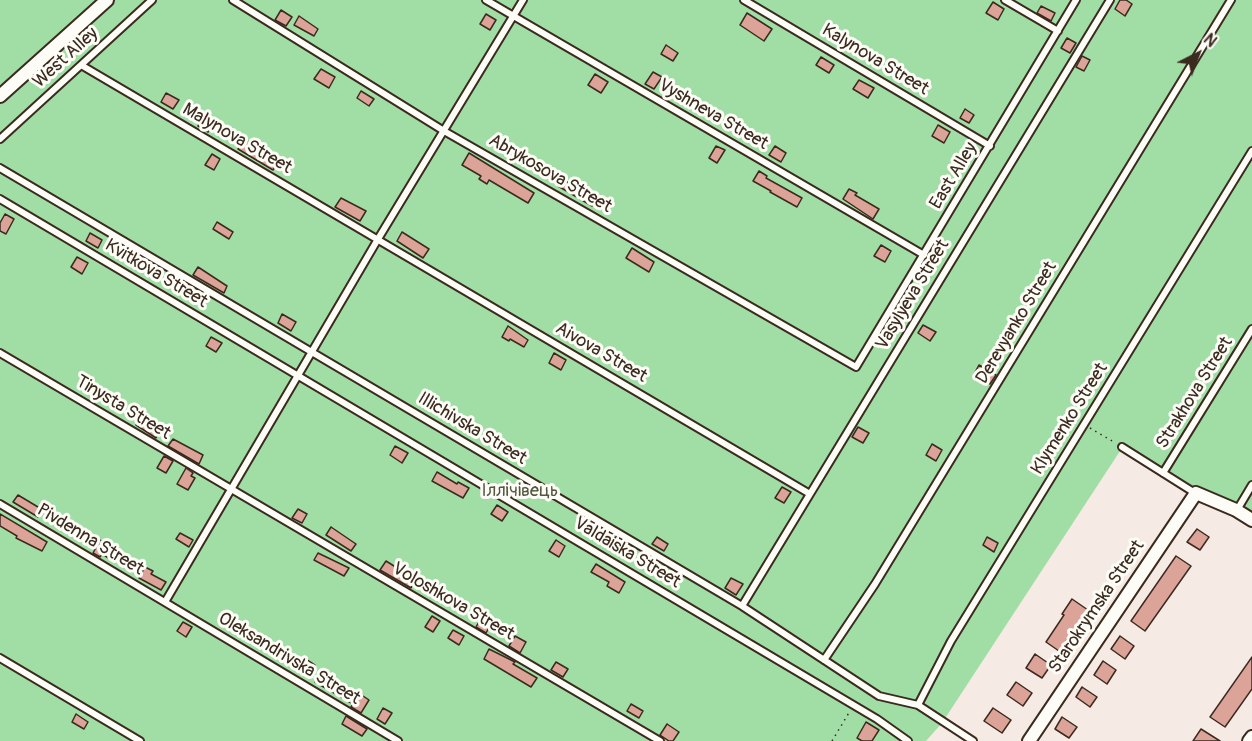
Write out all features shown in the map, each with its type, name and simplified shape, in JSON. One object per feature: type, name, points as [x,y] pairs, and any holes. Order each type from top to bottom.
[{"type":"street","points":[[0,96],[107,0]]},
{"type":"street","points":[[1196,493],[1236,510],[1252,520]]},
{"type":"street","name":"Starokrymska Street","points":[[1029,741],[1196,493]]},
{"type":"street","points":[[1249,741],[1252,737]]},
{"type":"lane","name":"West Alley","points":[[0,139],[152,0]]},
{"type":"lane","name":"Abrykosova Street","points":[[233,0],[444,131],[856,367]]},
{"type":"lane","name":"Vyshneva Street","points":[[486,0],[924,255]]},
{"type":"lane","points":[[165,602],[378,239],[523,0]]},
{"type":"lane","name":"Kalynova Street","points":[[744,0],[990,146]]},
{"type":"lane","points":[[1005,0],[1058,32]]},
{"type":"lane","name":"East Alley","points":[[856,367],[1076,0]]},
{"type":"lane","name":"Vasylyeva Street","points":[[742,606],[1110,0]]},
{"type":"lane","name":"Derevyanko Street","points":[[824,660],[875,584],[1232,0]]},
{"type":"lane","name":"Malynova Street","points":[[81,65],[378,239]]},
{"type":"lane","name":"Klymenko Street","points":[[918,705],[951,641],[1252,151]]},
{"type":"lane","name":"Illichivska Street","points":[[0,168],[742,606],[879,696],[918,705]]},
{"type":"lane","name":"Kvitkova Street","points":[[0,199],[298,376]]},
{"type":"lane","name":"Aivova Street","points":[[378,239],[810,494]]},
{"type":"lane","name":"Strakhova Street","points":[[1163,473],[1252,329]]},
{"type":"lane","name":"Tinysta Street","points":[[0,352],[231,489]]},
{"type":"lane","name":"Valdaiska Street","points":[[298,376],[877,719],[908,741]]},
{"type":"lane","points":[[1122,447],[1196,493]]},
{"type":"lane","points":[[1236,510],[1252,485]]},
{"type":"lane","name":"Voloshkova Street","points":[[231,489],[660,741]]},
{"type":"lane","name":"Pivdenna Street","points":[[0,504],[165,602]]},
{"type":"lane","name":"Oleksandrivska Street","points":[[165,602],[398,741]]},
{"type":"lane","points":[[0,658],[140,741]]},
{"type":"lane","points":[[918,705],[973,741]]},
{"type":"path","points":[[1084,424],[1122,447]]},
{"type":"path","points":[[832,741],[854,706]]},
{"type":"green space","name":"Іллічівець","points":[[0,0],[1252,0],[1252,520],[1196,493],[1122,448],[942,723],[926,741],[0,741]]},
{"type":"building","points":[[1120,0],[1126,0],[1132,4],[1125,16],[1115,9]]},
{"type":"building","points":[[993,2],[1004,9],[998,20],[986,13]]},
{"type":"building","points":[[1041,6],[1055,13],[1051,21],[1037,13]]},
{"type":"building","points":[[281,10],[292,17],[286,26],[275,20]]},
{"type":"building","points":[[747,13],[772,29],[764,41],[740,25]]},
{"type":"building","points":[[486,14],[496,20],[490,30],[480,24]]},
{"type":"building","points":[[299,16],[318,29],[314,36],[294,25]]},
{"type":"building","points":[[1067,38],[1076,43],[1070,53],[1061,48]]},
{"type":"building","points":[[666,45],[678,53],[673,61],[661,54]]},
{"type":"building","points":[[1082,56],[1090,60],[1084,71],[1076,67]]},
{"type":"building","points":[[821,57],[834,65],[829,73],[816,65]]},
{"type":"building","points":[[321,69],[335,77],[329,88],[314,79]]},
{"type":"building","points":[[653,72],[662,77],[654,89],[645,84]]},
{"type":"building","points":[[595,74],[608,82],[601,93],[588,85]]},
{"type":"building","points":[[859,80],[874,88],[868,98],[853,89]]},
{"type":"building","points":[[361,91],[374,99],[369,106],[357,98]]},
{"type":"building","points":[[166,93],[179,100],[173,109],[161,102]]},
{"type":"building","points":[[965,109],[974,115],[969,123],[960,118]]},
{"type":"building","points":[[204,116],[214,122],[208,132],[198,126]]},
{"type":"building","points":[[938,125],[950,132],[944,143],[932,136]]},
{"type":"building","points":[[244,139],[279,160],[273,170],[238,149]]},
{"type":"building","points":[[716,146],[725,150],[717,163],[709,158]]},
{"type":"building","points":[[775,146],[786,153],[781,162],[769,155]]},
{"type":"building","points":[[469,153],[534,193],[528,203],[489,180],[487,184],[479,179],[481,176],[462,165]]},
{"type":"building","points":[[212,154],[220,159],[214,170],[205,165]]},
{"type":"building","points":[[759,171],[767,176],[766,178],[802,198],[797,207],[753,181]]},
{"type":"building","points":[[562,179],[597,198],[592,206],[558,186]]},
{"type":"building","points":[[849,189],[879,209],[873,219],[843,199]]},
{"type":"building","points":[[341,198],[366,211],[360,221],[335,207]]},
{"type":"building","points":[[5,214],[14,219],[6,234],[0,231],[0,223]]},
{"type":"building","points":[[217,222],[233,232],[229,239],[213,229]]},
{"type":"building","points":[[402,232],[429,249],[423,258],[397,241]]},
{"type":"building","points":[[90,233],[102,240],[98,248],[86,241]]},
{"type":"building","points":[[881,245],[891,251],[885,262],[874,256]]},
{"type":"building","points":[[632,248],[654,262],[649,272],[626,258]]},
{"type":"building","points":[[77,257],[88,263],[82,274],[71,267]]},
{"type":"building","points":[[198,267],[227,286],[224,293],[193,275]]},
{"type":"building","points":[[282,314],[296,322],[291,331],[278,323]]},
{"type":"building","points":[[923,325],[936,332],[930,341],[918,333]]},
{"type":"building","points":[[508,326],[528,340],[524,347],[502,337]]},
{"type":"building","points":[[211,337],[222,343],[216,352],[206,346]]},
{"type":"building","points":[[554,353],[566,360],[561,370],[549,363]]},
{"type":"building","points":[[979,365],[996,375],[990,384],[974,374]]},
{"type":"building","points":[[141,416],[161,429],[156,438],[136,425]]},
{"type":"building","points":[[858,427],[869,433],[863,443],[852,437]]},
{"type":"building","points":[[173,439],[203,455],[199,464],[168,446]]},
{"type":"building","points":[[932,444],[942,450],[936,461],[926,455]]},
{"type":"building","points":[[395,446],[408,453],[402,463],[390,455]]},
{"type":"building","points":[[164,456],[173,461],[166,473],[157,468]]},
{"type":"building","points":[[186,468],[193,473],[191,476],[195,478],[188,490],[177,484]]},
{"type":"building","points":[[437,472],[469,488],[463,498],[432,481]]},
{"type":"building","points":[[782,487],[791,492],[784,503],[775,498]]},
{"type":"building","points":[[18,495],[43,510],[38,517],[13,502]]},
{"type":"building","points":[[497,505],[508,512],[502,521],[491,514]]},
{"type":"building","points":[[298,509],[307,514],[302,523],[292,518]]},
{"type":"building","points":[[0,514],[47,542],[42,551],[16,538],[17,536],[0,526]]},
{"type":"building","points":[[331,527],[356,544],[351,551],[326,535]]},
{"type":"building","points":[[1197,529],[1209,537],[1200,550],[1187,542]]},
{"type":"building","points":[[180,533],[193,540],[189,547],[176,539]]},
{"type":"building","points":[[657,537],[668,544],[664,551],[652,544]]},
{"type":"building","points":[[987,537],[998,543],[994,552],[983,545]]},
{"type":"building","points":[[100,540],[120,554],[115,562],[102,554],[100,557],[93,553]]},
{"type":"building","points":[[556,540],[565,546],[559,557],[549,551]]},
{"type":"building","points":[[318,553],[349,568],[344,576],[314,560]]},
{"type":"building","points":[[1176,556],[1191,566],[1145,631],[1131,621]]},
{"type":"building","points":[[386,561],[415,579],[411,588],[380,570]]},
{"type":"building","points":[[596,564],[625,582],[619,593],[607,586],[609,582],[591,572]]},
{"type":"building","points":[[145,567],[153,571],[151,574],[166,582],[161,590],[139,578]]},
{"type":"building","points":[[731,578],[743,584],[736,595],[725,588]]},
{"type":"building","points":[[1072,599],[1088,610],[1059,651],[1046,642]]},
{"type":"building","points":[[432,616],[440,621],[433,632],[425,627]]},
{"type":"building","points":[[481,618],[491,624],[486,633],[476,627]]},
{"type":"building","points":[[183,622],[192,627],[186,637],[177,631]]},
{"type":"building","points":[[453,630],[464,636],[459,645],[448,638]]},
{"type":"building","points":[[515,636],[526,642],[520,653],[509,646]]},
{"type":"building","points":[[1120,636],[1134,646],[1125,659],[1111,649]]},
{"type":"building","points":[[489,649],[515,662],[513,664],[537,678],[531,687],[484,659]]},
{"type":"building","points":[[1035,654],[1051,665],[1042,678],[1026,668]]},
{"type":"building","points":[[1252,657],[1252,689],[1225,727],[1210,717]]},
{"type":"building","points":[[306,659],[315,665],[309,676],[299,670]]},
{"type":"building","points":[[1103,661],[1116,670],[1107,684],[1094,675]]},
{"type":"building","points":[[556,662],[568,669],[563,677],[551,670]]},
{"type":"building","points":[[320,675],[358,697],[360,694],[369,700],[361,713],[351,707],[353,704],[315,682]]},
{"type":"building","points":[[1016,682],[1032,693],[1023,706],[1007,695]]},
{"type":"building","points":[[1082,687],[1097,697],[1090,707],[1076,697]]},
{"type":"building","points":[[631,704],[643,711],[639,718],[627,711]]},
{"type":"building","points":[[383,708],[392,713],[385,724],[377,719]]},
{"type":"building","points":[[993,708],[1011,720],[1002,733],[984,721]]},
{"type":"building","points":[[76,714],[88,722],[84,729],[72,722]]},
{"type":"building","points":[[346,716],[367,729],[362,736],[342,724]]},
{"type":"building","points":[[1062,717],[1077,727],[1069,738],[1055,729]]},
{"type":"building","points":[[866,722],[879,730],[872,741],[862,741],[857,738]]},
{"type":"building","points":[[667,724],[679,732],[673,741],[660,735]]},
{"type":"building","points":[[1201,729],[1220,741],[1193,741]]}]
